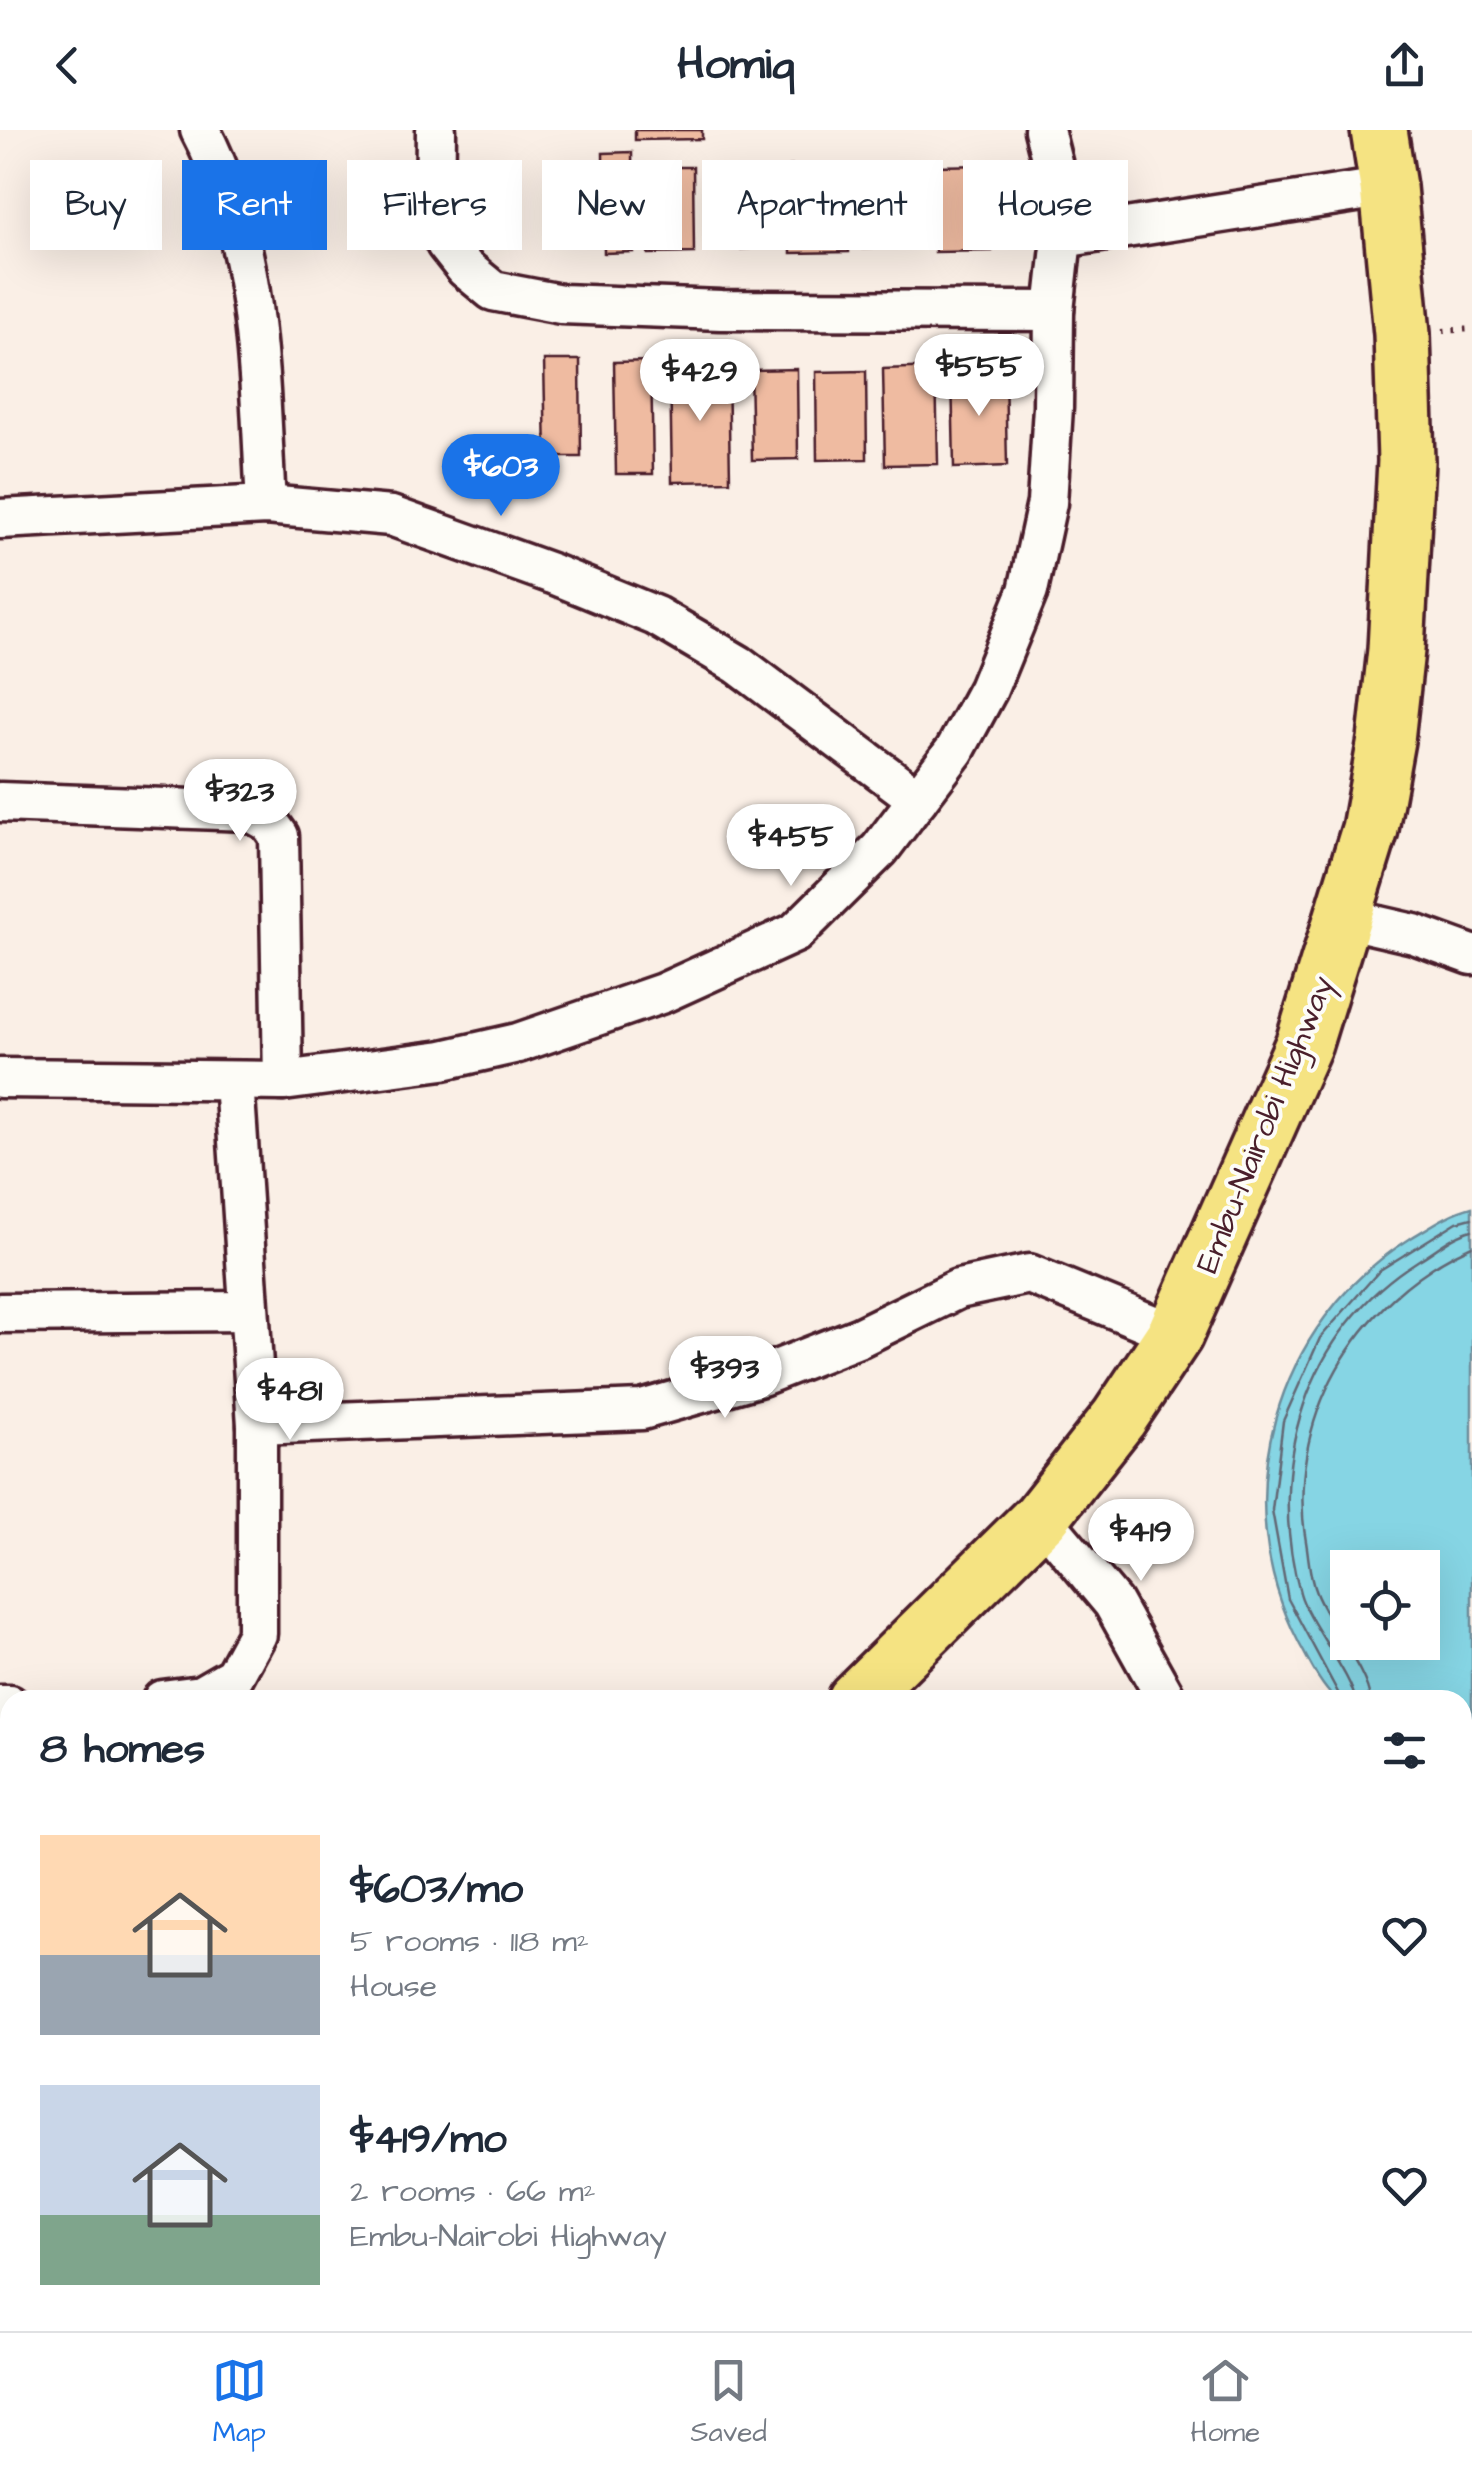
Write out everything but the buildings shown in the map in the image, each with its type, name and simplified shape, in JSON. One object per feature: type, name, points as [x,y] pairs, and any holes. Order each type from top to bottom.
[{"type":"main road","name":"Embu-Nairobi Highway","points":[[865,1690],[1041,1518],[1120,1418],[1176,1334],[1304,1043],[1370,829],[1386,740],[1402,557],[1406,461],[1402,334],[1388,188],[1378,130]]},
{"type":"street","points":[[200,130],[228,198],[252,310],[266,505]]},
{"type":"street","points":[[436,130],[436,216],[446,244],[464,268],[493,291],[561,304],[686,309],[1054,311]]},
{"type":"street","points":[[1044,130],[1052,160]]},
{"type":"street","points":[[1128,228],[1388,188]]},
{"type":"street","points":[[0,1078],[283,1081],[427,1062],[518,1043],[720,970],[795,934],[880,849],[955,750],[988,689],[1028,592],[1046,503],[1054,311],[1061,250]]},
{"type":"street","points":[[0,519],[266,505],[391,516],[656,616],[740,665],[918,799]]},
{"type":"street","points":[[0,802],[249,811],[269,822],[278,836],[283,1081]]},
{"type":"street","points":[[1344,918],[1414,934],[1472,955]]},
{"type":"street","points":[[210,1690],[234,1676],[256,1634],[256,1425],[234,1081]]},
{"type":"street","points":[[256,1425],[642,1410],[761,1376],[860,1338],[958,1288],[1030,1274],[1176,1334]]},
{"type":"street","points":[[0,1313],[249,1311]]},
{"type":"street","points":[[1041,1518],[1113,1603],[1161,1690]]},
{"type":"water","points":[[1472,1207],[1472,1690],[1328,1690],[1299,1643],[1277,1588],[1266,1531],[1265,1474],[1276,1418],[1296,1366],[1325,1317],[1364,1274],[1411,1238]]}]
